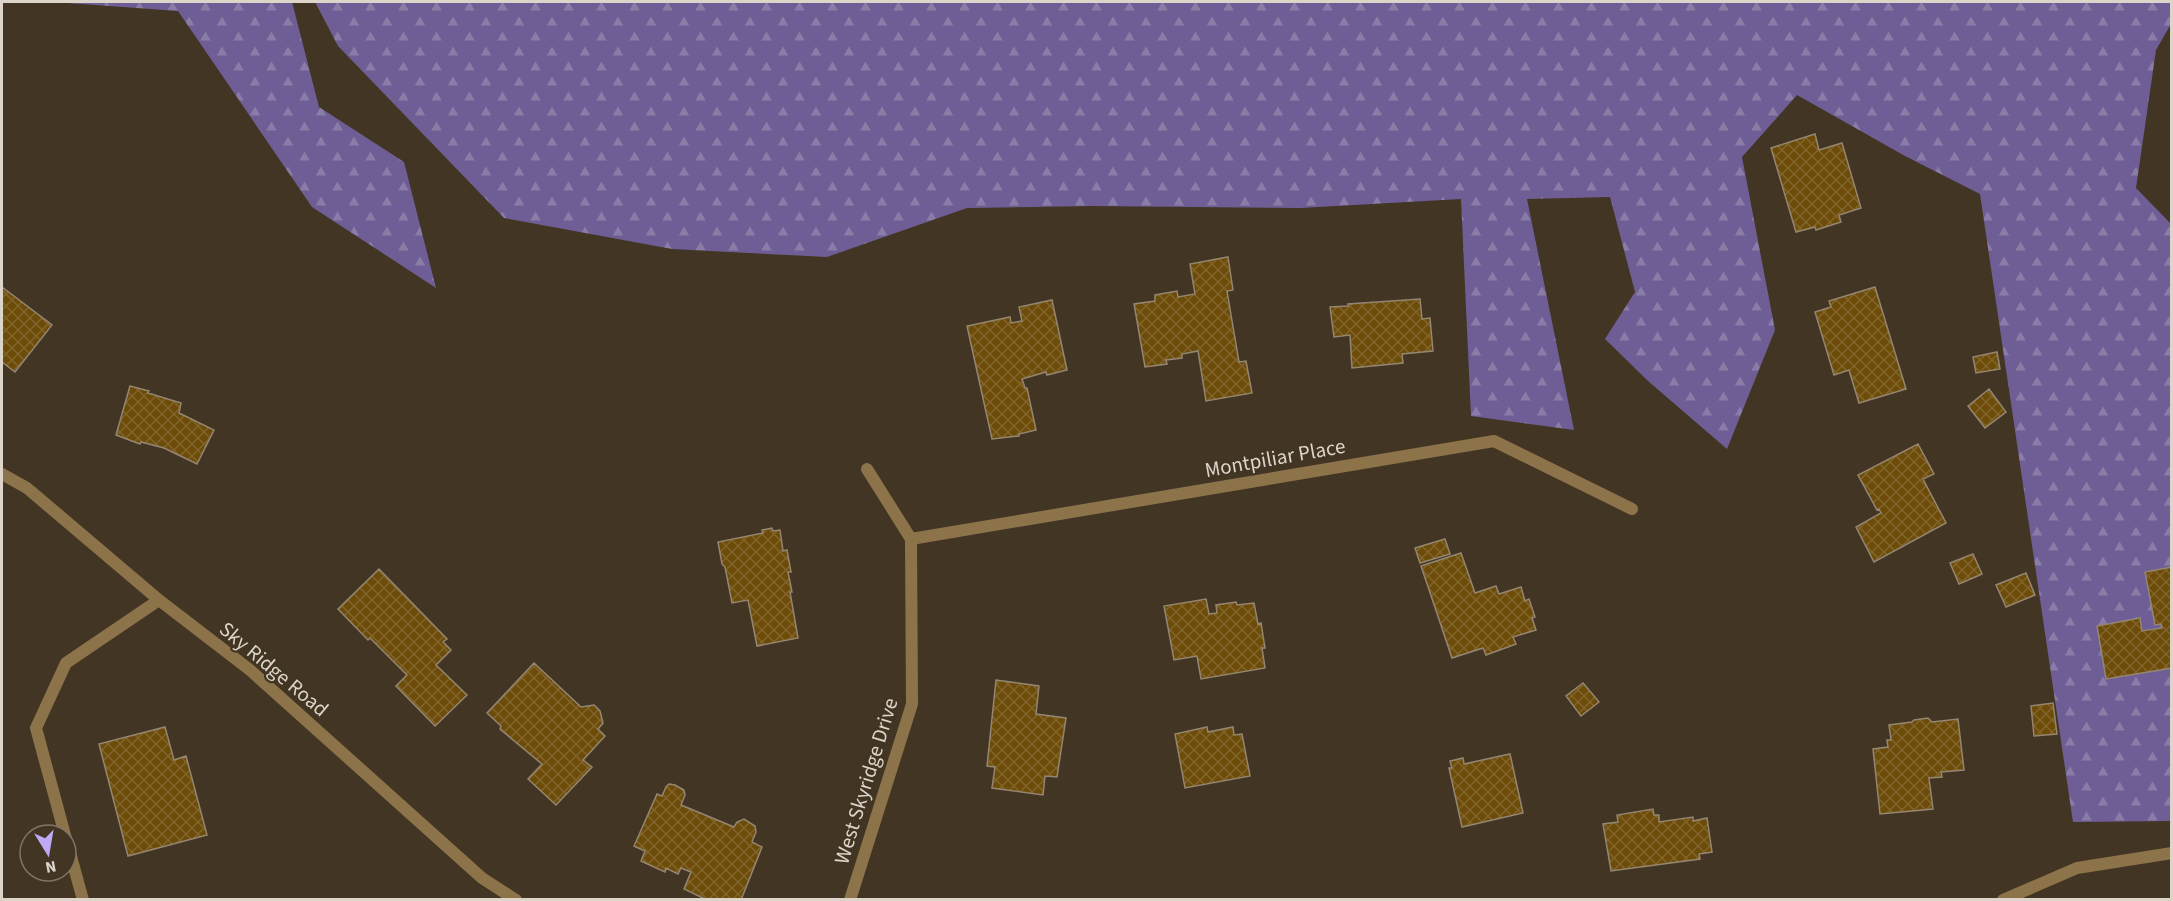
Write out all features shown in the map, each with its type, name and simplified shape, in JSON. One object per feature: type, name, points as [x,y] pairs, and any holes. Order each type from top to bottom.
[{"type":"street","name":"Montpiliar Place","points":[[911,539],[1494,441],[1632,509]]},
{"type":"street","points":[[867,469],[911,539]]},
{"type":"street","name":"Sky Ridge Road","points":[[2,474],[27,489],[159,600],[250,670],[482,878],[516,900]]},
{"type":"street","name":"West Skyridge Drive","points":[[850,900],[912,704],[911,539]]},
{"type":"street","points":[[62,823],[36,728],[66,663],[159,600]]},
{"type":"street","points":[[2004,900],[2077,868],[2172,853]]},
{"type":"street","points":[[78,881],[83,900]]},
{"type":"green space","points":[[54,2],[292,2],[319,107],[404,162],[436,288],[312,207],[178,11]]},
{"type":"green space","points":[[315,2],[2171,2],[2171,24],[2156,50],[2136,188],[2171,224],[2171,821],[2073,822],[1980,194],[1905,156],[1797,95],[1742,157],[1775,330],[1727,449],[1648,381],[1605,339],[1635,292],[1610,197],[1527,199],[1574,430],[1471,416],[1461,199],[1300,208],[1091,206],[967,208],[827,257],[672,249],[504,218],[338,46]]},
{"type":"building","points":[[1815,134],[1819,150],[1842,143],[1861,208],[1839,215],[1841,222],[1816,230],[1815,227],[1796,232],[1771,148]]},
{"type":"building","points":[[1228,257],[1233,290],[1227,291],[1239,362],[1246,361],[1252,393],[1206,401],[1198,351],[1182,354],[1182,358],[1166,360],[1167,364],[1145,367],[1134,304],[1155,301],[1155,295],[1177,291],[1178,297],[1195,294],[1190,264]]},
{"type":"building","points":[[2,287],[52,325],[15,372],[2,362]]},
{"type":"building","points":[[1875,287],[1906,389],[1859,403],[1849,370],[1834,375],[1815,312],[1831,307],[1829,301]]},
{"type":"building","points":[[1420,299],[1422,319],[1430,318],[1433,351],[1402,354],[1403,363],[1352,368],[1350,335],[1334,337],[1330,307]]},
{"type":"building","points":[[1052,300],[1067,370],[1047,375],[1046,372],[1022,379],[1027,388],[1036,430],[1019,434],[1019,436],[992,439],[967,326],[1010,317],[1011,323],[1022,321],[1019,307]]},
{"type":"building","points":[[1997,352],[2000,369],[1976,373],[1973,357]]},
{"type":"building","points":[[130,386],[181,403],[179,413],[214,430],[197,464],[164,448],[141,442],[140,444],[116,435]]},
{"type":"building","points":[[1989,389],[2006,412],[1985,428],[1968,406]]},
{"type":"building","points":[[1918,444],[1934,474],[1923,479],[1946,523],[1874,562],[1856,527],[1881,513],[1879,509],[1877,510],[1858,475]]},
{"type":"building","points":[[772,528],[773,531],[780,530],[783,551],[787,550],[791,572],[788,572],[792,592],[790,592],[798,638],[757,646],[748,600],[732,603],[718,542],[763,533],[762,530]]},
{"type":"building","points":[[1445,539],[1450,554],[1420,563],[1415,548]]},
{"type":"building","points":[[1461,553],[1475,593],[1496,586],[1499,594],[1521,587],[1525,601],[1529,599],[1535,617],[1532,618],[1536,630],[1513,637],[1516,644],[1486,655],[1483,648],[1452,658],[1421,566]]},
{"type":"building","points":[[1973,554],[1982,574],[1959,584],[1950,563]]},
{"type":"building","points":[[2172,567],[2172,668],[2106,679],[2097,626],[2140,618],[2142,631],[2162,628],[2161,624],[2155,625],[2145,572]]},
{"type":"building","points":[[379,569],[447,639],[443,642],[451,650],[436,665],[467,695],[435,726],[396,686],[407,675],[338,609]]},
{"type":"building","points":[[2026,573],[2035,595],[2006,607],[1996,585]]},
{"type":"building","points":[[1206,599],[1209,614],[1217,613],[1216,605],[1236,602],[1237,605],[1254,603],[1258,624],[1261,623],[1265,668],[1201,679],[1197,656],[1174,660],[1164,606]]},
{"type":"building","points":[[534,663],[581,707],[594,705],[600,711],[603,723],[598,729],[605,736],[583,760],[592,767],[556,805],[528,779],[542,764],[500,729],[501,726],[487,713]]},
{"type":"building","points":[[996,680],[1039,686],[1036,714],[1066,718],[1057,777],[1045,776],[1043,795],[992,788],[995,767],[987,766]]},
{"type":"building","points":[[1583,683],[1599,702],[1581,716],[1566,696]]},
{"type":"building","points":[[2053,703],[2057,734],[2034,736],[2031,706]]},
{"type":"building","points":[[1928,718],[1932,722],[1958,719],[1964,770],[1941,772],[1942,777],[1929,778],[1933,809],[1880,814],[1873,749],[1888,747],[1887,740],[1891,740],[1889,725]]},
{"type":"building","points":[[165,727],[174,760],[186,756],[207,835],[128,856],[99,744]]},
{"type":"building","points":[[1207,727],[1208,732],[1233,727],[1234,735],[1242,734],[1250,776],[1185,788],[1175,734]]},
{"type":"building","points":[[1510,754],[1523,813],[1462,827],[1449,768],[1452,768],[1450,761],[1463,758],[1464,764]]},
{"type":"building","points":[[669,784],[684,790],[685,795],[681,805],[734,827],[737,822],[744,819],[755,826],[756,832],[752,842],[762,847],[741,900],[707,900],[684,889],[691,872],[681,868],[678,874],[666,868],[665,872],[641,861],[645,851],[634,846],[657,794],[662,796]]},
{"type":"building","points":[[1653,809],[1654,815],[1659,815],[1659,822],[1693,817],[1693,821],[1707,818],[1712,852],[1699,854],[1700,859],[1611,871],[1603,824],[1618,822],[1617,815]]}]
